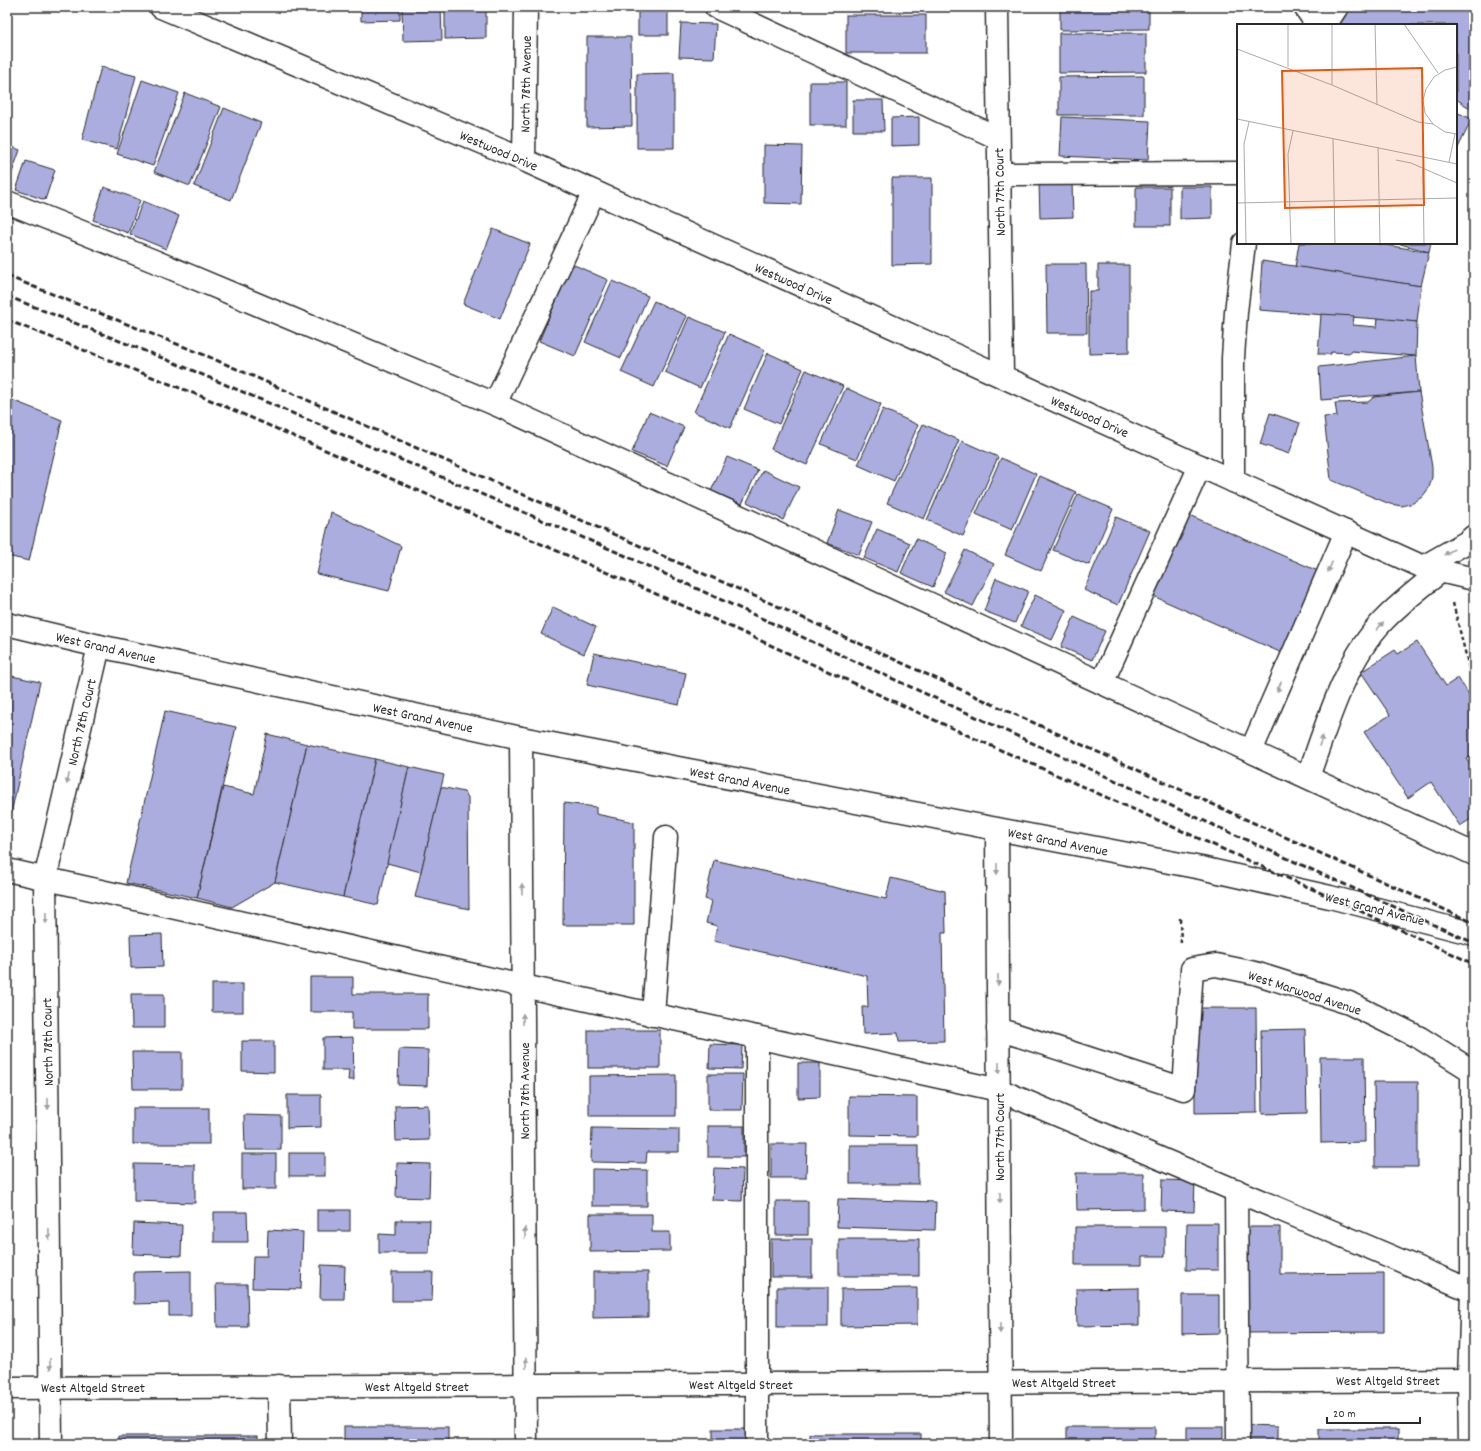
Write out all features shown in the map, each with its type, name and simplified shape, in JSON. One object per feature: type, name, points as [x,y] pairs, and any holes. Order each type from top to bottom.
[{"type":"street","name":"Westwood Drive","points":[[162,7],[524,160],[1346,532],[1432,569],[1474,579]]},
{"type":"street","name":"North 78th Avenue","points":[[524,160],[526,7]]},
{"type":"street","points":[[716,7],[761,17],[998,138]]},
{"type":"street","name":"North 77th Court","points":[[997,7],[1002,376]]},
{"type":"street","points":[[1305,7],[1316,24]]},
{"type":"street","points":[[1326,24],[1337,7]]},
{"type":"street","points":[[999,174],[1237,173]]},
{"type":"street","points":[[495,404],[594,192]]},
{"type":"street","points":[[7,202],[162,264],[495,404],[1474,854]]},
{"type":"street","points":[[1233,481],[1233,358],[1236,312],[1244,244]]},
{"type":"street","points":[[1102,683],[1200,466]]},
{"type":"street","points":[[1251,751],[1346,532]]},
{"type":"street","points":[[1308,777],[1346,676],[1362,648],[1382,622],[1432,569],[1474,536]]},
{"type":"street","name":"West Grand Avenue","points":[[7,624],[99,646],[521,738],[1201,868],[1337,899],[1474,934]]},
{"type":"street","name":"North 78th Court","points":[[51,1444],[45,879],[99,646]]},
{"type":"street","name":"North 78th Avenue","points":[[521,738],[526,1444]]},
{"type":"street","name":"North 77th Court","points":[[997,830],[1001,1444]]},
{"type":"street","points":[[653,1015],[666,837]]},
{"type":"street","points":[[7,870],[653,1015],[999,1090],[1472,1291]]},
{"type":"street","name":"West Marwood Avenue","points":[[998,1029],[1184,1089],[1192,969],[1216,965],[1255,973],[1348,1004],[1420,1038],[1473,1072]]},
{"type":"street","points":[[757,1037],[757,1444]]},
{"type":"street","points":[[1470,1444],[1472,1380],[1473,1072]]},
{"type":"street","points":[[1236,1190],[1238,1444]]},
{"type":"street","name":"West Altgeld Street","points":[[7,1388],[1472,1380]]},
{"type":"street","points":[[279,1386],[280,1444]]},
{"type":"path","points":[[1452,598],[1474,688]]},
{"type":"building","points":[[361,7],[400,7],[400,20],[361,21]]},
{"type":"building","points":[[402,7],[441,7],[442,40],[403,41]]},
{"type":"building","points":[[445,7],[486,7],[486,38],[445,39]]},
{"type":"building","points":[[615,7],[615,9],[588,8]]},
{"type":"building","points":[[638,7],[668,7],[668,35],[638,35]]},
{"type":"building","points":[[854,7],[927,7],[927,9],[854,10]]},
{"type":"building","points":[[1060,7],[1149,7],[1149,29],[1060,30]]},
{"type":"building","points":[[1349,7],[1474,7],[1474,111],[1457,100],[1457,24],[1336,23]]},
{"type":"building","points":[[846,15],[926,15],[926,53],[846,53]]},
{"type":"building","points":[[681,23],[716,24],[714,58],[679,57]]},
{"type":"building","points":[[1059,33],[1146,33],[1146,72],[1059,73]]},
{"type":"building","points":[[587,37],[631,37],[632,126],[587,127]]},
{"type":"building","points":[[101,67],[136,76],[117,149],[82,140]]},
{"type":"building","points":[[674,73],[674,148],[637,148],[637,74]]},
{"type":"building","points":[[1144,76],[1144,115],[1059,115],[1059,77]]},
{"type":"building","points":[[142,80],[179,93],[153,166],[117,154]]},
{"type":"building","points":[[810,82],[846,82],[846,125],[810,125]]},
{"type":"building","points":[[185,93],[221,107],[190,186],[154,172]]},
{"type":"building","points":[[853,100],[883,100],[884,131],[853,131]]},
{"type":"building","points":[[224,108],[261,123],[231,200],[194,186]]},
{"type":"building","points":[[1457,112],[1472,119],[1457,150]]},
{"type":"building","points":[[919,117],[919,145],[891,146],[891,118]]},
{"type":"building","points":[[1062,117],[1150,121],[1148,160],[1060,156]]},
{"type":"building","points":[[7,145],[20,150],[9,181],[7,180]]},
{"type":"building","points":[[764,145],[802,146],[801,204],[764,203]]},
{"type":"building","points":[[26,161],[55,170],[45,200],[16,190]]},
{"type":"building","points":[[892,178],[932,178],[932,264],[892,265]]},
{"type":"building","points":[[1072,182],[1073,217],[1040,218],[1039,183]]},
{"type":"building","points":[[104,187],[140,200],[128,233],[93,220]]},
{"type":"building","points":[[1136,187],[1170,187],[1170,226],[1136,226]]},
{"type":"building","points":[[1180,187],[1212,187],[1212,218],[1180,219]]},
{"type":"building","points":[[143,201],[179,216],[166,249],[130,234]]},
{"type":"building","points":[[493,229],[530,244],[500,319],[463,304]]},
{"type":"building","points":[[1299,244],[1379,244],[1429,252],[1421,286],[1295,267]]},
{"type":"building","points":[[1401,244],[1431,244],[1429,252]]},
{"type":"building","points":[[1262,261],[1421,286],[1417,322],[1259,310]]},
{"type":"building","points":[[572,264],[608,280],[575,356],[539,341]]},
{"type":"building","points":[[1046,264],[1086,264],[1087,333],[1047,333]]},
{"type":"building","points":[[1098,265],[1129,265],[1129,353],[1089,354],[1089,291],[1098,291]]},
{"type":"building","points":[[612,281],[648,296],[621,358],[585,342]]},
{"type":"building","points":[[654,301],[687,316],[654,387],[621,372]]},
{"type":"building","points":[[1321,314],[1354,316],[1353,325],[1377,327],[1378,318],[1417,322],[1416,356],[1351,351],[1351,353],[1331,352],[1331,354],[1318,354]]},
{"type":"building","points":[[689,317],[725,332],[700,388],[665,372]]},
{"type":"building","points":[[729,334],[765,350],[730,428],[694,412]]},
{"type":"building","points":[[768,353],[803,369],[779,424],[744,409]]},
{"type":"building","points":[[1416,356],[1419,392],[1321,400],[1319,367]]},
{"type":"building","points":[[806,370],[843,386],[807,465],[771,449]]},
{"type":"building","points":[[846,388],[881,404],[857,459],[821,444]]},
{"type":"building","points":[[1419,392],[1432,467],[1432,477],[1429,488],[1422,497],[1413,503],[1402,506],[1390,504],[1331,480],[1324,417],[1337,416],[1335,403],[1368,402],[1374,397]]},
{"type":"building","points":[[7,398],[62,420],[29,561],[7,556]]},
{"type":"building","points":[[883,409],[918,425],[894,481],[858,465]]},
{"type":"building","points":[[649,412],[684,427],[667,466],[632,452]]},
{"type":"building","points":[[1270,413],[1300,423],[1289,454],[1260,444]]},
{"type":"building","points":[[923,424],[959,440],[924,519],[887,503]]},
{"type":"building","points":[[962,441],[998,457],[963,536],[927,520]]},
{"type":"building","points":[[727,457],[758,470],[742,504],[711,491]]},
{"type":"building","points":[[1001,458],[1036,474],[1012,530],[976,514]]},
{"type":"building","points":[[763,470],[799,487],[783,520],[747,502]]},
{"type":"building","points":[[1040,476],[1076,492],[1041,571],[1005,555]]},
{"type":"building","points":[[1078,494],[1113,509],[1089,565],[1053,550]]},
{"type":"building","points":[[839,510],[872,522],[859,555],[827,543]]},
{"type":"building","points":[[331,512],[401,546],[389,591],[317,574]]},
{"type":"building","points":[[1189,515],[1318,571],[1282,653],[1153,596]]},
{"type":"building","points":[[1116,517],[1150,531],[1118,605],[1084,590]]},
{"type":"building","points":[[877,529],[910,543],[898,572],[864,558]]},
{"type":"building","points":[[916,539],[947,553],[933,587],[901,573]]},
{"type":"building","points":[[965,550],[994,564],[973,606],[944,592]]},
{"type":"building","points":[[996,578],[1028,591],[1015,623],[984,611]]},
{"type":"building","points":[[1035,595],[1066,610],[1052,640],[1021,626]]},
{"type":"building","points":[[553,607],[596,627],[584,654],[541,634]]},
{"type":"building","points":[[1074,617],[1105,631],[1092,660],[1061,647]]},
{"type":"building","points":[[1417,642],[1446,686],[1458,678],[1474,702],[1474,754],[1466,759],[1474,770],[1474,817],[1460,826],[1431,782],[1408,798],[1364,732],[1390,715],[1361,672],[1395,650],[1398,654]]},
{"type":"building","points":[[594,653],[686,673],[679,705],[587,685]]},
{"type":"building","points":[[7,675],[40,682],[7,832]]},
{"type":"building","points":[[165,711],[236,727],[197,898],[126,883]]},
{"type":"building","points":[[267,734],[307,744],[275,882],[232,907],[197,898],[223,787],[254,794]]},
{"type":"building","points":[[307,744],[375,759],[343,897],[275,882]]},
{"type":"building","points":[[375,759],[409,767],[378,905],[343,897]]},
{"type":"building","points":[[409,767],[444,775],[421,872],[387,863]]},
{"type":"building","points":[[441,787],[464,792],[468,797],[469,909],[415,897]]},
{"type":"building","points":[[564,803],[596,807],[596,814],[634,822],[634,925],[563,925]]},
{"type":"building","points":[[714,860],[886,899],[891,878],[945,891],[946,933],[942,933],[944,1041],[899,1042],[898,1033],[863,1034],[862,1007],[868,1007],[867,976],[714,941],[717,926],[706,923],[711,901],[705,899]]},
{"type":"building","points":[[162,934],[163,967],[131,968],[130,935]]},
{"type":"building","points":[[310,977],[353,977],[353,994],[428,994],[428,1029],[352,1029],[352,1012],[310,1012]]},
{"type":"building","points":[[212,984],[243,984],[243,1012],[212,1012]]},
{"type":"building","points":[[131,994],[164,994],[164,1028],[132,1028]]},
{"type":"building","points":[[1195,1008],[1256,1008],[1257,1112],[1195,1113]]},
{"type":"building","points":[[1305,1029],[1307,1113],[1262,1114],[1261,1030]]},
{"type":"building","points":[[588,1030],[660,1030],[660,1068],[588,1068]]},
{"type":"building","points":[[353,1037],[354,1080],[348,1080],[349,1070],[323,1070],[323,1038]]},
{"type":"building","points":[[242,1041],[274,1041],[274,1072],[242,1071]]},
{"type":"building","points":[[710,1044],[742,1045],[741,1069],[709,1068]]},
{"type":"building","points":[[399,1049],[428,1050],[427,1086],[398,1085]]},
{"type":"building","points":[[132,1052],[182,1052],[182,1089],[133,1089]]},
{"type":"building","points":[[1320,1057],[1364,1057],[1365,1142],[1321,1143]]},
{"type":"building","points":[[798,1063],[820,1063],[820,1097],[798,1098]]},
{"type":"building","points":[[708,1074],[743,1074],[742,1110],[708,1110]]},
{"type":"building","points":[[676,1075],[676,1116],[589,1116],[589,1076]]},
{"type":"building","points":[[1374,1082],[1418,1082],[1418,1167],[1375,1167]]},
{"type":"building","points":[[287,1095],[321,1095],[321,1127],[287,1128]]},
{"type":"building","points":[[849,1096],[917,1097],[917,1136],[849,1135]]},
{"type":"building","points":[[428,1105],[429,1140],[396,1141],[395,1106]]},
{"type":"building","points":[[133,1108],[209,1108],[209,1144],[133,1144]]},
{"type":"building","points":[[244,1115],[281,1116],[281,1150],[245,1150]]},
{"type":"building","points":[[708,1126],[744,1126],[744,1157],[708,1157]]},
{"type":"building","points":[[592,1128],[679,1129],[679,1152],[647,1152],[646,1163],[591,1162]]},
{"type":"building","points":[[771,1144],[807,1144],[806,1178],[771,1178]]},
{"type":"building","points":[[850,1145],[918,1145],[918,1184],[850,1184]]},
{"type":"building","points":[[289,1153],[325,1153],[325,1176],[289,1176]]},
{"type":"building","points":[[242,1154],[276,1154],[276,1189],[242,1189]]},
{"type":"building","points":[[397,1163],[430,1164],[429,1198],[396,1197]]},
{"type":"building","points":[[134,1164],[195,1165],[195,1203],[134,1201]]},
{"type":"building","points":[[714,1168],[743,1169],[742,1201],[712,1200]]},
{"type":"building","points":[[592,1169],[647,1170],[647,1206],[592,1206]]},
{"type":"building","points":[[1076,1173],[1144,1173],[1144,1209],[1077,1210]]},
{"type":"building","points":[[1162,1180],[1195,1181],[1194,1212],[1161,1211]]},
{"type":"building","points":[[838,1199],[936,1202],[935,1230],[837,1227]]},
{"type":"building","points":[[776,1201],[808,1201],[808,1235],[776,1235]]},
{"type":"building","points":[[317,1210],[350,1210],[350,1231],[317,1231]]},
{"type":"building","points":[[214,1212],[247,1212],[248,1242],[214,1242]]},
{"type":"building","points":[[590,1214],[652,1214],[652,1232],[670,1232],[670,1251],[590,1252]]},
{"type":"building","points":[[396,1220],[430,1220],[429,1253],[379,1253],[379,1234],[396,1235]]},
{"type":"building","points":[[134,1223],[182,1225],[181,1256],[133,1254]]},
{"type":"building","points":[[1187,1223],[1218,1223],[1218,1270],[1186,1270]]},
{"type":"building","points":[[1075,1227],[1165,1227],[1165,1256],[1142,1256],[1142,1265],[1075,1265]]},
{"type":"building","points":[[1245,1227],[1280,1227],[1280,1274],[1384,1273],[1384,1332],[1245,1333]]},
{"type":"building","points":[[268,1230],[303,1232],[301,1289],[252,1288],[253,1256],[267,1256]]},
{"type":"building","points":[[771,1239],[812,1239],[812,1277],[771,1277]]},
{"type":"building","points":[[839,1239],[919,1239],[919,1276],[839,1276]]},
{"type":"building","points":[[321,1265],[345,1266],[344,1299],[320,1299]]},
{"type":"building","points":[[191,1271],[191,1316],[169,1316],[169,1303],[134,1304],[134,1272]]},
{"type":"building","points":[[392,1272],[433,1272],[432,1301],[392,1301]]},
{"type":"building","points":[[593,1272],[648,1272],[648,1317],[593,1318]]},
{"type":"building","points":[[216,1284],[247,1284],[248,1327],[217,1327]]},
{"type":"building","points":[[777,1287],[828,1287],[828,1327],[777,1327]]},
{"type":"building","points":[[917,1288],[917,1325],[841,1326],[841,1289]]},
{"type":"building","points":[[1139,1288],[1139,1325],[1077,1326],[1076,1289]]},
{"type":"building","points":[[1182,1295],[1219,1295],[1219,1333],[1182,1334]]},
{"type":"building","points":[[1245,1425],[1278,1426],[1278,1444],[1245,1444]]},
{"type":"building","points":[[344,1427],[448,1427],[448,1444],[344,1444]]},
{"type":"building","points":[[1067,1427],[1155,1427],[1155,1444],[1067,1444]]},
{"type":"building","points":[[1187,1427],[1223,1427],[1223,1444],[1187,1444]]},
{"type":"building","points":[[713,1429],[747,1429],[747,1444],[713,1444]]},
{"type":"building","points":[[1319,1429],[1398,1429],[1398,1444],[1319,1444]]},
{"type":"building","points":[[810,1434],[921,1434],[921,1444],[810,1444]]},
{"type":"building","points":[[119,1436],[258,1436],[258,1444],[119,1444]]},
{"type":"building","points":[[600,1442],[706,1442],[706,1444],[600,1444]]},
{"type":"railway","points":[[7,276],[207,356],[768,602],[1474,923]]},
{"type":"railway","points":[[7,296],[175,363],[626,556],[1039,746],[1474,943]]},
{"type":"railway","points":[[7,320],[208,399],[709,617],[976,739],[1330,897],[1474,964]]}]
